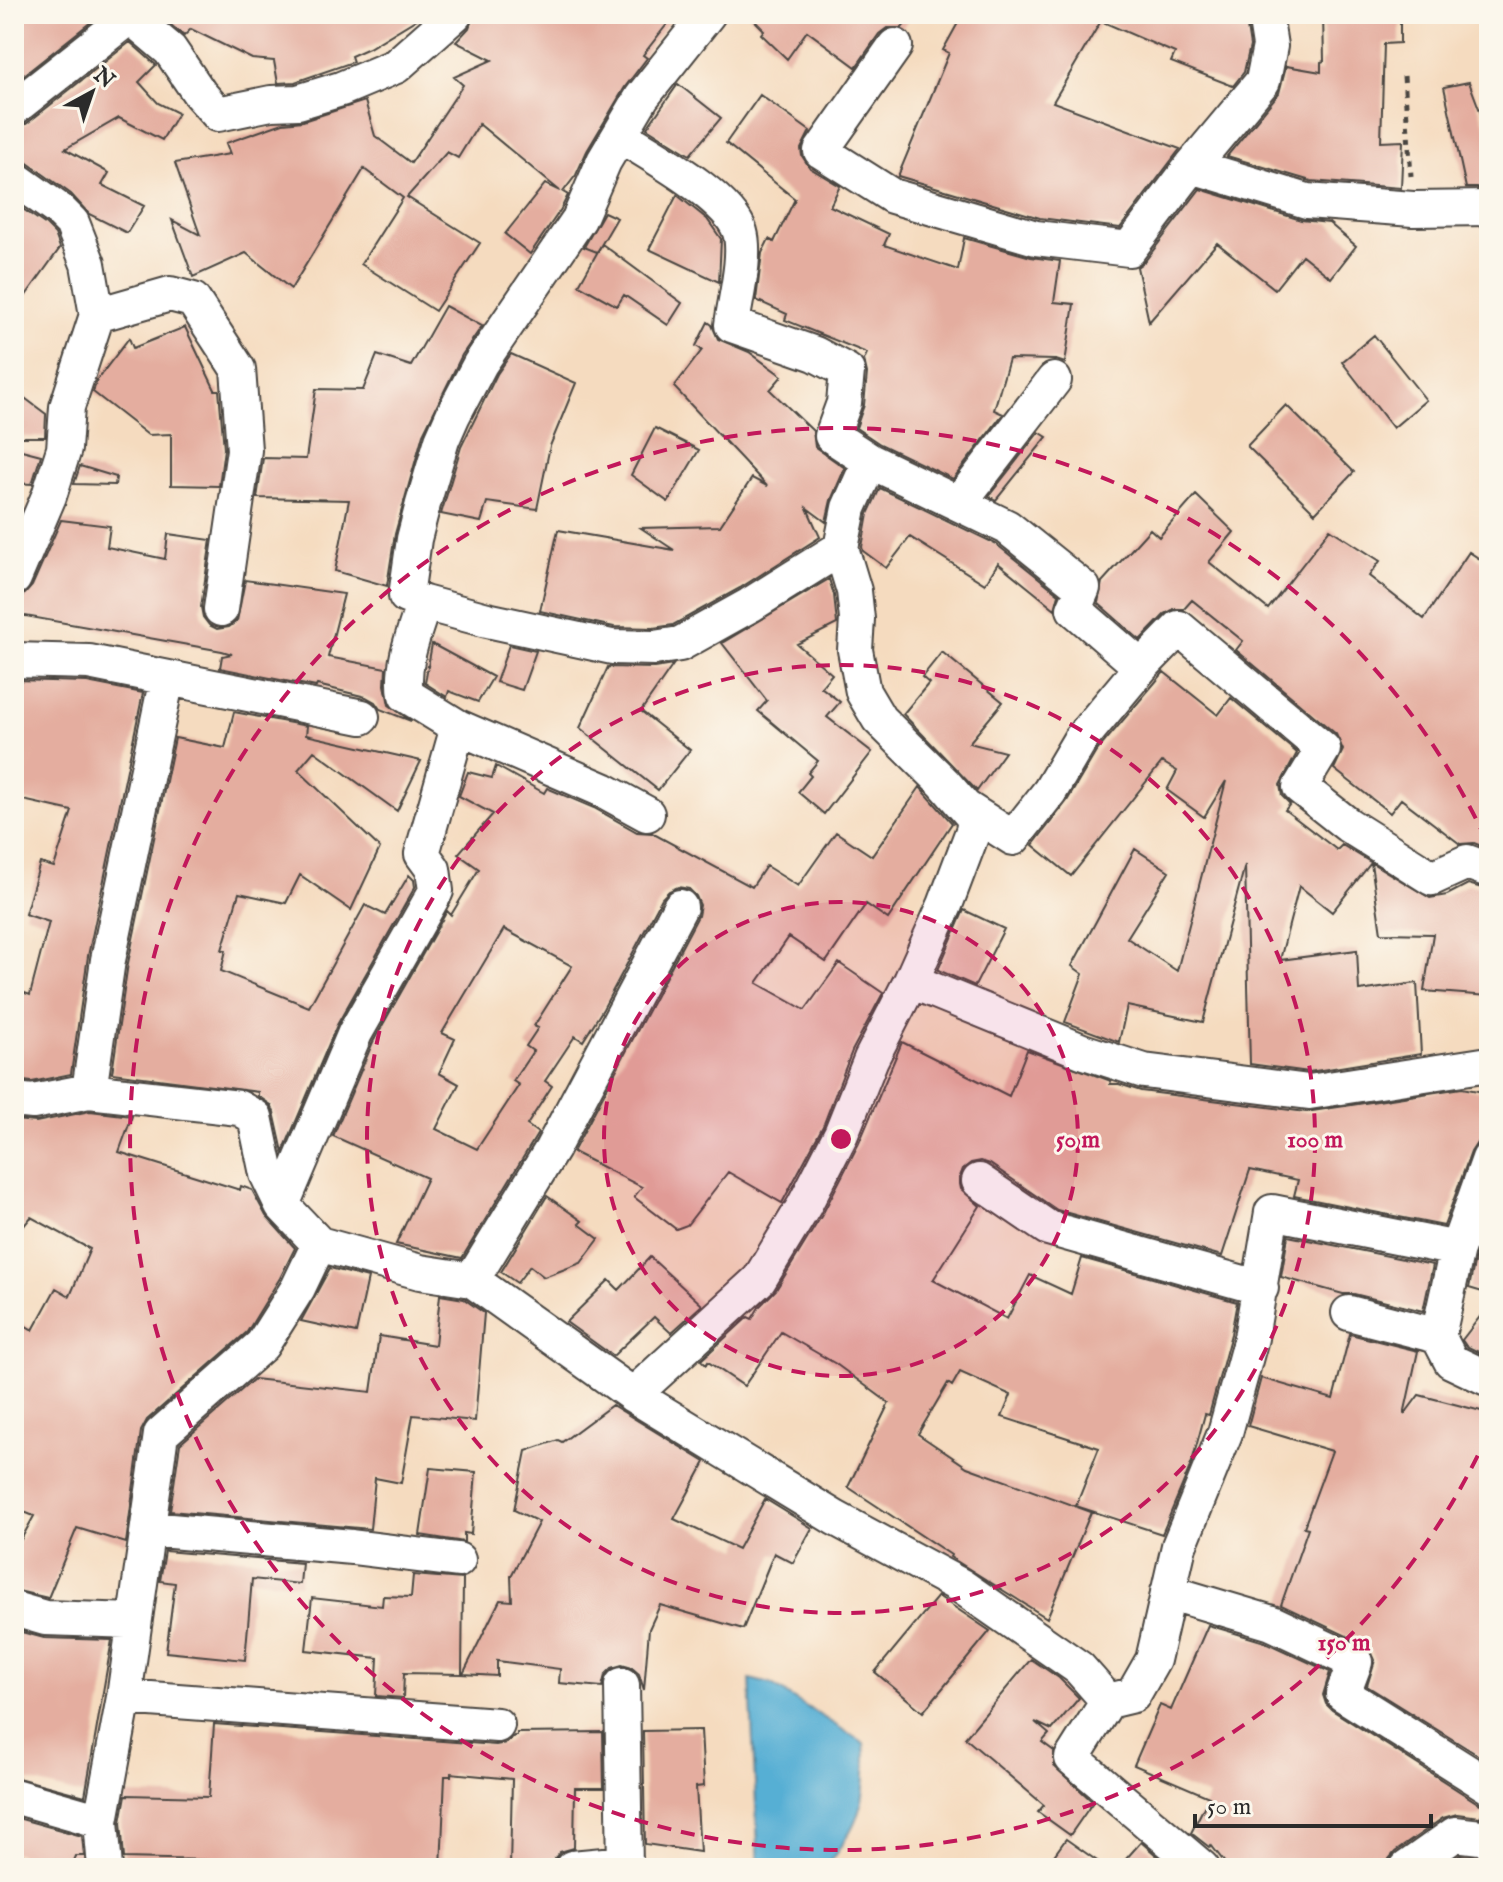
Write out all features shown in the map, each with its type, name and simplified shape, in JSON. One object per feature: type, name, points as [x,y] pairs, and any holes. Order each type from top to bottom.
[{"type":"street","points":[[14,108],[132,15],[170,50],[218,114],[271,103],[298,102],[341,89],[396,66],[455,14]]},
{"type":"street","points":[[708,14],[642,97],[604,161],[579,219],[480,364],[442,440],[414,539],[406,596],[487,620],[612,647],[654,648],[680,644],[841,548]]},
{"type":"street","points":[[895,46],[821,151],[892,196],[1036,238],[1129,249],[1192,166],[1263,81],[1270,46],[1265,14]]},
{"type":"street","points":[[620,135],[689,179],[720,204],[740,231],[741,259],[732,325],[815,354],[847,371],[844,403],[832,436],[870,461],[1007,527],[1083,588],[1074,609],[1141,667]]},
{"type":"street","points":[[1192,166],[1307,201],[1413,209],[1489,208]]},
{"type":"street","points":[[14,178],[72,223],[88,264],[97,315],[67,407],[64,449],[49,496],[14,578]]},
{"type":"street","points":[[97,315],[170,294],[193,300],[238,369],[244,450],[221,609]]},
{"type":"street","points":[[959,503],[1054,380]]},
{"type":"street","points":[[633,1395],[759,1280],[804,1206],[841,1134],[871,1059],[911,981],[973,831],[975,819],[923,761],[879,719],[863,692],[855,650],[857,619],[854,591],[841,548],[849,508],[870,461]]},
{"type":"street","points":[[424,603],[411,642],[404,679],[406,695],[458,727],[603,790],[647,814]]},
{"type":"street","points":[[966,808],[1013,838],[1050,791],[1080,740],[1141,667],[1179,628],[1323,749],[1300,787],[1348,825],[1432,878],[1467,862],[1489,870]]},
{"type":"street","points":[[14,660],[89,662],[362,717]]},
{"type":"street","points":[[89,1091],[108,960],[167,678]]},
{"type":"street","points":[[282,1205],[355,1033],[436,891],[433,869],[422,854],[458,727]]},
{"type":"street","points":[[472,1280],[552,1149],[680,907]]},
{"type":"street","points":[[911,981],[1082,1051],[1144,1071],[1309,1092],[1489,1064]]},
{"type":"street","points":[[14,1100],[33,1102],[89,1091],[239,1108],[255,1117],[267,1174],[282,1205],[319,1244],[420,1272],[472,1280],[633,1395],[835,1518],[961,1586],[1079,1668],[1108,1701]]},
{"type":"street","points":[[1489,1159],[1457,1249],[1438,1336],[1451,1361],[1489,1379]]},
{"type":"street","points":[[979,1181],[1048,1228],[1261,1288]]},
{"type":"street","points":[[1202,1868],[1072,1758],[1108,1701],[1133,1695],[1153,1660],[1179,1546],[1225,1433],[1251,1338],[1272,1212],[1457,1249]]},
{"type":"street","points":[[105,1868],[101,1821],[124,1697],[161,1434],[262,1345],[298,1288],[319,1244]]},
{"type":"street","points":[[1349,1313],[1438,1336]]},
{"type":"street","points":[[148,1529],[458,1560]]},
{"type":"street","points":[[1168,1592],[1272,1623],[1355,1662],[1343,1694],[1489,1786]]},
{"type":"street","points":[[14,1609],[45,1618],[134,1621]]},
{"type":"street","points":[[572,1868],[625,1865],[622,1685]]},
{"type":"street","points":[[124,1697],[497,1725]]},
{"type":"street","points":[[14,1796],[101,1821]]},
{"type":"street","points":[[1407,1868],[1455,1834],[1489,1838]]},
{"type":"path","points":[[1404,76],[1413,209]]},
{"type":"water","points":[[750,1679],[770,1684],[864,1743],[865,1781],[860,1810],[847,1837],[825,1868],[759,1868]]},
{"type":"building","points":[[14,14],[101,14],[14,83]]},
{"type":"building","points":[[158,14],[425,14],[351,56],[353,62],[295,82],[278,83],[274,61],[252,59],[191,29],[184,36]]},
{"type":"building","points":[[474,14],[675,14],[643,55],[647,58],[625,87],[576,175],[563,192],[568,195],[561,209],[530,254],[505,234],[545,184],[560,191],[479,124],[458,158],[447,152],[407,197],[480,243],[435,311],[361,264],[403,198],[364,169],[291,289],[246,253],[193,277],[172,220],[200,235],[175,163],[230,154],[226,143],[283,123],[303,121],[365,101],[375,136],[411,163],[463,85],[454,77],[492,60],[456,42],[469,28]]},
{"type":"building","points":[[748,14],[913,14],[902,28],[887,28],[879,34],[856,67],[807,31],[787,59],[761,34],[764,30]]},
{"type":"building","points":[[963,14],[1245,14],[1250,46],[1244,72],[1233,86],[1171,62],[1175,53],[1101,21],[1053,102],[1180,149],[1120,228],[1040,218],[898,176],[949,53],[943,50]]},
{"type":"building","points":[[1323,14],[1400,14],[1400,43],[1384,44],[1381,142],[1403,141],[1401,188],[1311,181],[1227,156],[1279,93],[1286,66],[1321,72],[1321,62],[1324,61]]},
{"type":"building","points":[[130,42],[156,65],[139,82],[158,103],[178,113],[162,140],[119,118],[65,149],[109,173],[102,185],[144,206],[127,233],[89,214],[71,194],[26,162],[14,158],[14,128],[26,124]]},
{"type":"building","points":[[1469,82],[1489,135],[1489,188],[1466,188],[1444,87]]},
{"type":"building","points":[[678,84],[721,118],[690,155],[647,128]]},
{"type":"building","points":[[760,95],[810,131],[801,149],[802,156],[810,168],[840,186],[830,206],[889,234],[884,245],[958,270],[964,238],[1031,257],[1060,261],[1054,302],[1074,304],[1065,363],[1009,359],[994,410],[1003,414],[953,479],[880,444],[856,428],[864,405],[867,373],[864,360],[867,353],[785,320],[787,314],[756,300],[762,253],[769,239],[774,242],[795,199],[726,143]]},
{"type":"building","points":[[1200,189],[1301,220],[1329,223],[1356,246],[1331,278],[1302,255],[1275,289],[1217,243],[1149,322],[1137,267],[1145,261]]},
{"type":"building","points":[[677,195],[707,219],[721,239],[719,282],[649,249]]},
{"type":"building","points":[[14,203],[46,225],[55,234],[60,248],[14,312]]},
{"type":"building","points":[[604,212],[617,218],[597,252],[584,247]]},
{"type":"building","points":[[602,244],[682,303],[668,325],[624,295],[617,306],[579,285]]},
{"type":"building","points":[[445,306],[482,326],[462,355],[423,434],[395,534],[387,586],[335,571],[349,500],[257,498],[263,458],[306,459],[316,389],[363,390],[377,355],[411,366]]},
{"type":"building","points":[[708,322],[718,339],[749,352],[782,376],[770,390],[813,431],[815,447],[845,468],[831,500],[826,522],[807,508],[820,537],[740,588],[673,625],[614,627],[540,611],[558,530],[674,550],[641,528],[720,526],[752,478],[767,486],[674,387],[702,350],[696,346]]},
{"type":"building","points":[[185,327],[215,390],[219,390],[224,449],[219,486],[171,485],[171,434],[148,435],[93,392],[97,380],[129,338],[133,348]]},
{"type":"building","points":[[1374,335],[1426,400],[1393,428],[1342,362]]},
{"type":"building","points":[[511,354],[576,383],[550,446],[537,509],[487,502],[481,522],[441,514],[461,447],[497,374]]},
{"type":"building","points":[[14,390],[46,414],[45,437],[14,437]]},
{"type":"building","points":[[1286,405],[1354,472],[1315,513],[1247,446]]},
{"type":"building","points":[[655,428],[699,450],[668,502],[631,475]]},
{"type":"building","points":[[1039,432],[1047,437],[996,500],[989,496]]},
{"type":"building","points":[[14,448],[41,455],[32,484],[14,483]]},
{"type":"building","points":[[80,466],[116,477],[115,485],[74,484]]},
{"type":"building","points":[[880,488],[996,544],[1059,594],[1055,609],[998,563],[985,584],[910,537],[886,568],[862,547],[868,514]]},
{"type":"building","points":[[1196,495],[1234,532],[1209,562],[1268,609],[1330,529],[1380,561],[1369,576],[1424,619],[1469,552],[1489,565],[1489,849],[1474,843],[1460,844],[1401,799],[1390,813],[1334,769],[1343,750],[1336,734],[1236,650],[1243,641],[1192,600],[1184,609],[1174,609],[1165,614],[1140,640],[1098,603],[1102,582],[1150,529],[1159,537]]},
{"type":"building","points":[[61,520],[110,526],[107,547],[165,559],[168,534],[211,540],[201,607],[203,617],[217,629],[229,627],[237,621],[245,580],[344,594],[328,657],[386,668],[389,705],[411,721],[380,709],[366,697],[220,668],[222,656],[232,654],[222,651],[14,614],[14,598],[25,594],[32,586]]},
{"type":"building","points":[[829,579],[837,624],[797,644],[832,674],[821,687],[840,702],[827,717],[872,752],[824,814],[798,792],[818,761],[758,711],[767,701],[722,643]]},
{"type":"building","points":[[432,644],[493,677],[478,702],[449,691],[447,697],[425,683]]},
{"type":"building","points":[[509,645],[536,651],[522,690],[496,682]]},
{"type":"building","points":[[942,652],[1003,702],[969,743],[1005,752],[977,791],[903,714],[929,683],[922,677]]},
{"type":"building","points":[[673,665],[641,711],[690,750],[658,790],[580,728],[608,667],[654,668]]},
{"type":"building","points":[[1164,672],[1218,715],[1231,698],[1297,753],[1280,785],[1282,796],[1290,804],[1285,810],[1337,850],[1342,845],[1430,898],[1447,895],[1468,884],[1489,890],[1489,996],[1424,991],[1433,934],[1381,933],[1371,863],[1332,912],[1299,886],[1280,960],[1357,950],[1359,991],[1417,983],[1421,1054],[1309,1072],[1250,1064],[1245,865],[1203,1022],[1127,1006],[1119,1042],[1065,1022],[1083,974],[1072,966],[1135,849],[1169,871],[1127,938],[1177,971],[1226,781],[1204,817],[1167,790],[1177,771],[1162,762],[1071,876],[1033,845],[1067,801],[1096,752]]},
{"type":"building","points":[[14,680],[87,682],[143,693],[88,956],[71,1074],[32,1082],[14,1080],[14,989],[30,995],[49,922],[25,914],[40,863],[54,867],[72,811],[14,798]]},
{"type":"building","points":[[234,712],[307,726],[306,735],[421,761],[397,811],[314,751],[298,770],[380,848],[351,910],[300,875],[286,903],[239,893],[222,950],[226,950],[221,971],[309,1007],[365,905],[385,915],[409,875],[414,880],[415,887],[337,1025],[283,1152],[274,1112],[271,1105],[258,1096],[258,1092],[112,1073],[128,963],[175,738],[225,748]]},
{"type":"building","points":[[496,766],[544,793],[547,788],[594,808],[637,832],[652,833],[752,887],[766,866],[798,886],[836,832],[872,856],[920,787],[952,823],[888,919],[866,904],[826,962],[789,937],[757,983],[805,1010],[839,963],[883,993],[852,1051],[823,1126],[782,1203],[728,1172],[687,1225],[676,1229],[634,1197],[642,1187],[573,1152],[698,916],[700,905],[696,896],[689,889],[678,887],[662,898],[583,1041],[575,1036],[545,1081],[552,1086],[527,1125],[538,1133],[462,1258],[396,1244],[427,1178],[333,1136],[373,1042],[447,911],[451,915],[479,869],[458,854],[493,814],[459,796],[468,772],[492,778]],"holes":[[[504,929],[572,966],[534,1026],[538,1028],[526,1046],[533,1051],[513,1081],[519,1085],[477,1149],[436,1129],[459,1084],[439,1073],[455,1039],[442,1033]]]},
{"type":"building","points":[[964,910],[1004,929],[975,986],[938,970]]},
{"type":"building","points":[[902,1042],[1009,1096],[1027,1050],[1111,1081],[1110,1084],[1141,1091],[1306,1112],[1462,1088],[1489,1093],[1489,1140],[1477,1143],[1471,1152],[1444,1226],[1294,1196],[1298,1180],[1250,1170],[1222,1256],[1057,1210],[990,1164],[981,1161],[963,1169],[959,1179],[961,1189],[980,1206],[933,1280],[1007,1319],[1030,1275],[1071,1294],[1082,1258],[1237,1302],[1209,1415],[1205,1414],[1192,1462],[1162,1534],[1076,1506],[1099,1448],[1002,1417],[1011,1395],[960,1372],[952,1386],[948,1383],[918,1434],[967,1467],[1091,1512],[1047,1618],[848,1487],[889,1403],[836,1364],[781,1332],[744,1386],[701,1360],[748,1317],[752,1319],[776,1290],[822,1215],[859,1143]]},
{"type":"building","points":[[90,1111],[132,1116],[119,1152],[240,1190],[241,1186],[252,1190],[266,1216],[295,1248],[247,1332],[147,1420],[141,1431],[126,1543],[77,1528],[48,1598],[14,1590],[14,1552],[34,1516],[14,1508],[14,1319],[33,1330],[56,1288],[70,1296],[90,1249],[31,1217],[14,1238],[14,1120],[36,1122]]},
{"type":"building","points":[[547,1196],[582,1221],[579,1224],[599,1239],[581,1263],[544,1277],[530,1266],[517,1283],[501,1272]]},
{"type":"building","points":[[1489,1219],[1489,1294],[1469,1288],[1476,1254]]},
{"type":"building","points":[[1288,1236],[1433,1265],[1423,1311],[1281,1277]]},
{"type":"building","points":[[650,1257],[702,1305],[671,1333],[654,1317],[613,1356],[566,1322],[609,1280],[619,1290]]},
{"type":"building","points":[[330,1268],[368,1278],[356,1333],[301,1321]]},
{"type":"building","points":[[440,1295],[464,1299],[484,1313],[475,1421],[413,1415],[401,1483],[375,1478],[370,1529],[170,1511],[180,1444],[254,1379],[371,1392],[379,1336],[435,1345]]},
{"type":"building","points":[[1489,1305],[1489,1357],[1466,1346],[1462,1340]]},
{"type":"building","points":[[1350,1334],[1418,1351],[1404,1415],[1419,1395],[1489,1413],[1489,1762],[1367,1686],[1375,1660],[1364,1644],[1281,1605],[1308,1528],[1304,1527],[1332,1451],[1248,1426],[1261,1378],[1333,1399]]},
{"type":"building","points":[[612,1405],[705,1462],[674,1519],[738,1549],[765,1499],[812,1528],[793,1563],[774,1553],[743,1629],[660,1605],[649,1629],[644,1690],[639,1674],[622,1665],[612,1668],[605,1675],[602,1687],[559,1683],[560,1669],[497,1661],[497,1676],[463,1674],[500,1600],[512,1601],[511,1576],[539,1522],[514,1510],[526,1451],[558,1440],[562,1442]]},
{"type":"building","points":[[430,1468],[476,1472],[471,1534],[464,1533],[464,1542],[420,1535]]},
{"type":"building","points":[[165,1551],[302,1563],[300,1584],[252,1579],[245,1660],[166,1652],[175,1583],[160,1581]]},
{"type":"building","points":[[413,1575],[463,1579],[462,1674],[404,1673],[403,1698],[376,1696],[378,1658],[306,1650],[312,1598],[382,1606],[383,1596],[411,1597]]},
{"type":"building","points":[[938,1596],[990,1631],[923,1712],[875,1672]]},
{"type":"building","points":[[1208,1625],[1265,1642],[1330,1672],[1323,1695],[1332,1710],[1487,1806],[1480,1817],[1457,1814],[1443,1818],[1395,1852],[1387,1868],[1229,1868],[1211,1845],[1209,1847],[1191,1833],[1209,1797],[1134,1765],[1160,1705],[1171,1710]]},
{"type":"building","points":[[14,1630],[44,1638],[112,1640],[85,1796],[14,1777]]},
{"type":"building","points":[[1031,1659],[1059,1678],[1079,1698],[1052,1730],[1035,1722],[1049,1734],[1042,1742],[1054,1751],[1054,1766],[1093,1802],[1070,1835],[1038,1812],[1044,1805],[965,1738]]},
{"type":"building","points":[[214,1724],[496,1745],[506,1743],[517,1733],[603,1732],[604,1788],[575,1788],[574,1848],[560,1852],[552,1868],[510,1868],[512,1779],[451,1773],[451,1776],[445,1776],[441,1868],[261,1868],[261,1865],[207,1865],[208,1860],[124,1858],[121,1822],[126,1795],[209,1797]]},
{"type":"building","points":[[701,1730],[704,1786],[696,1787],[700,1852],[645,1844],[643,1731]]},
{"type":"building","points":[[14,1817],[82,1836],[84,1856],[76,1856],[71,1868],[56,1868],[14,1852]]},
{"type":"building","points":[[1066,1839],[1107,1868],[1045,1868]]},
{"type":"building","points":[[1141,1842],[1171,1868],[1118,1868]]},
{"type":"building","points":[[1460,1855],[1474,1856],[1472,1868],[1442,1868]]}]
